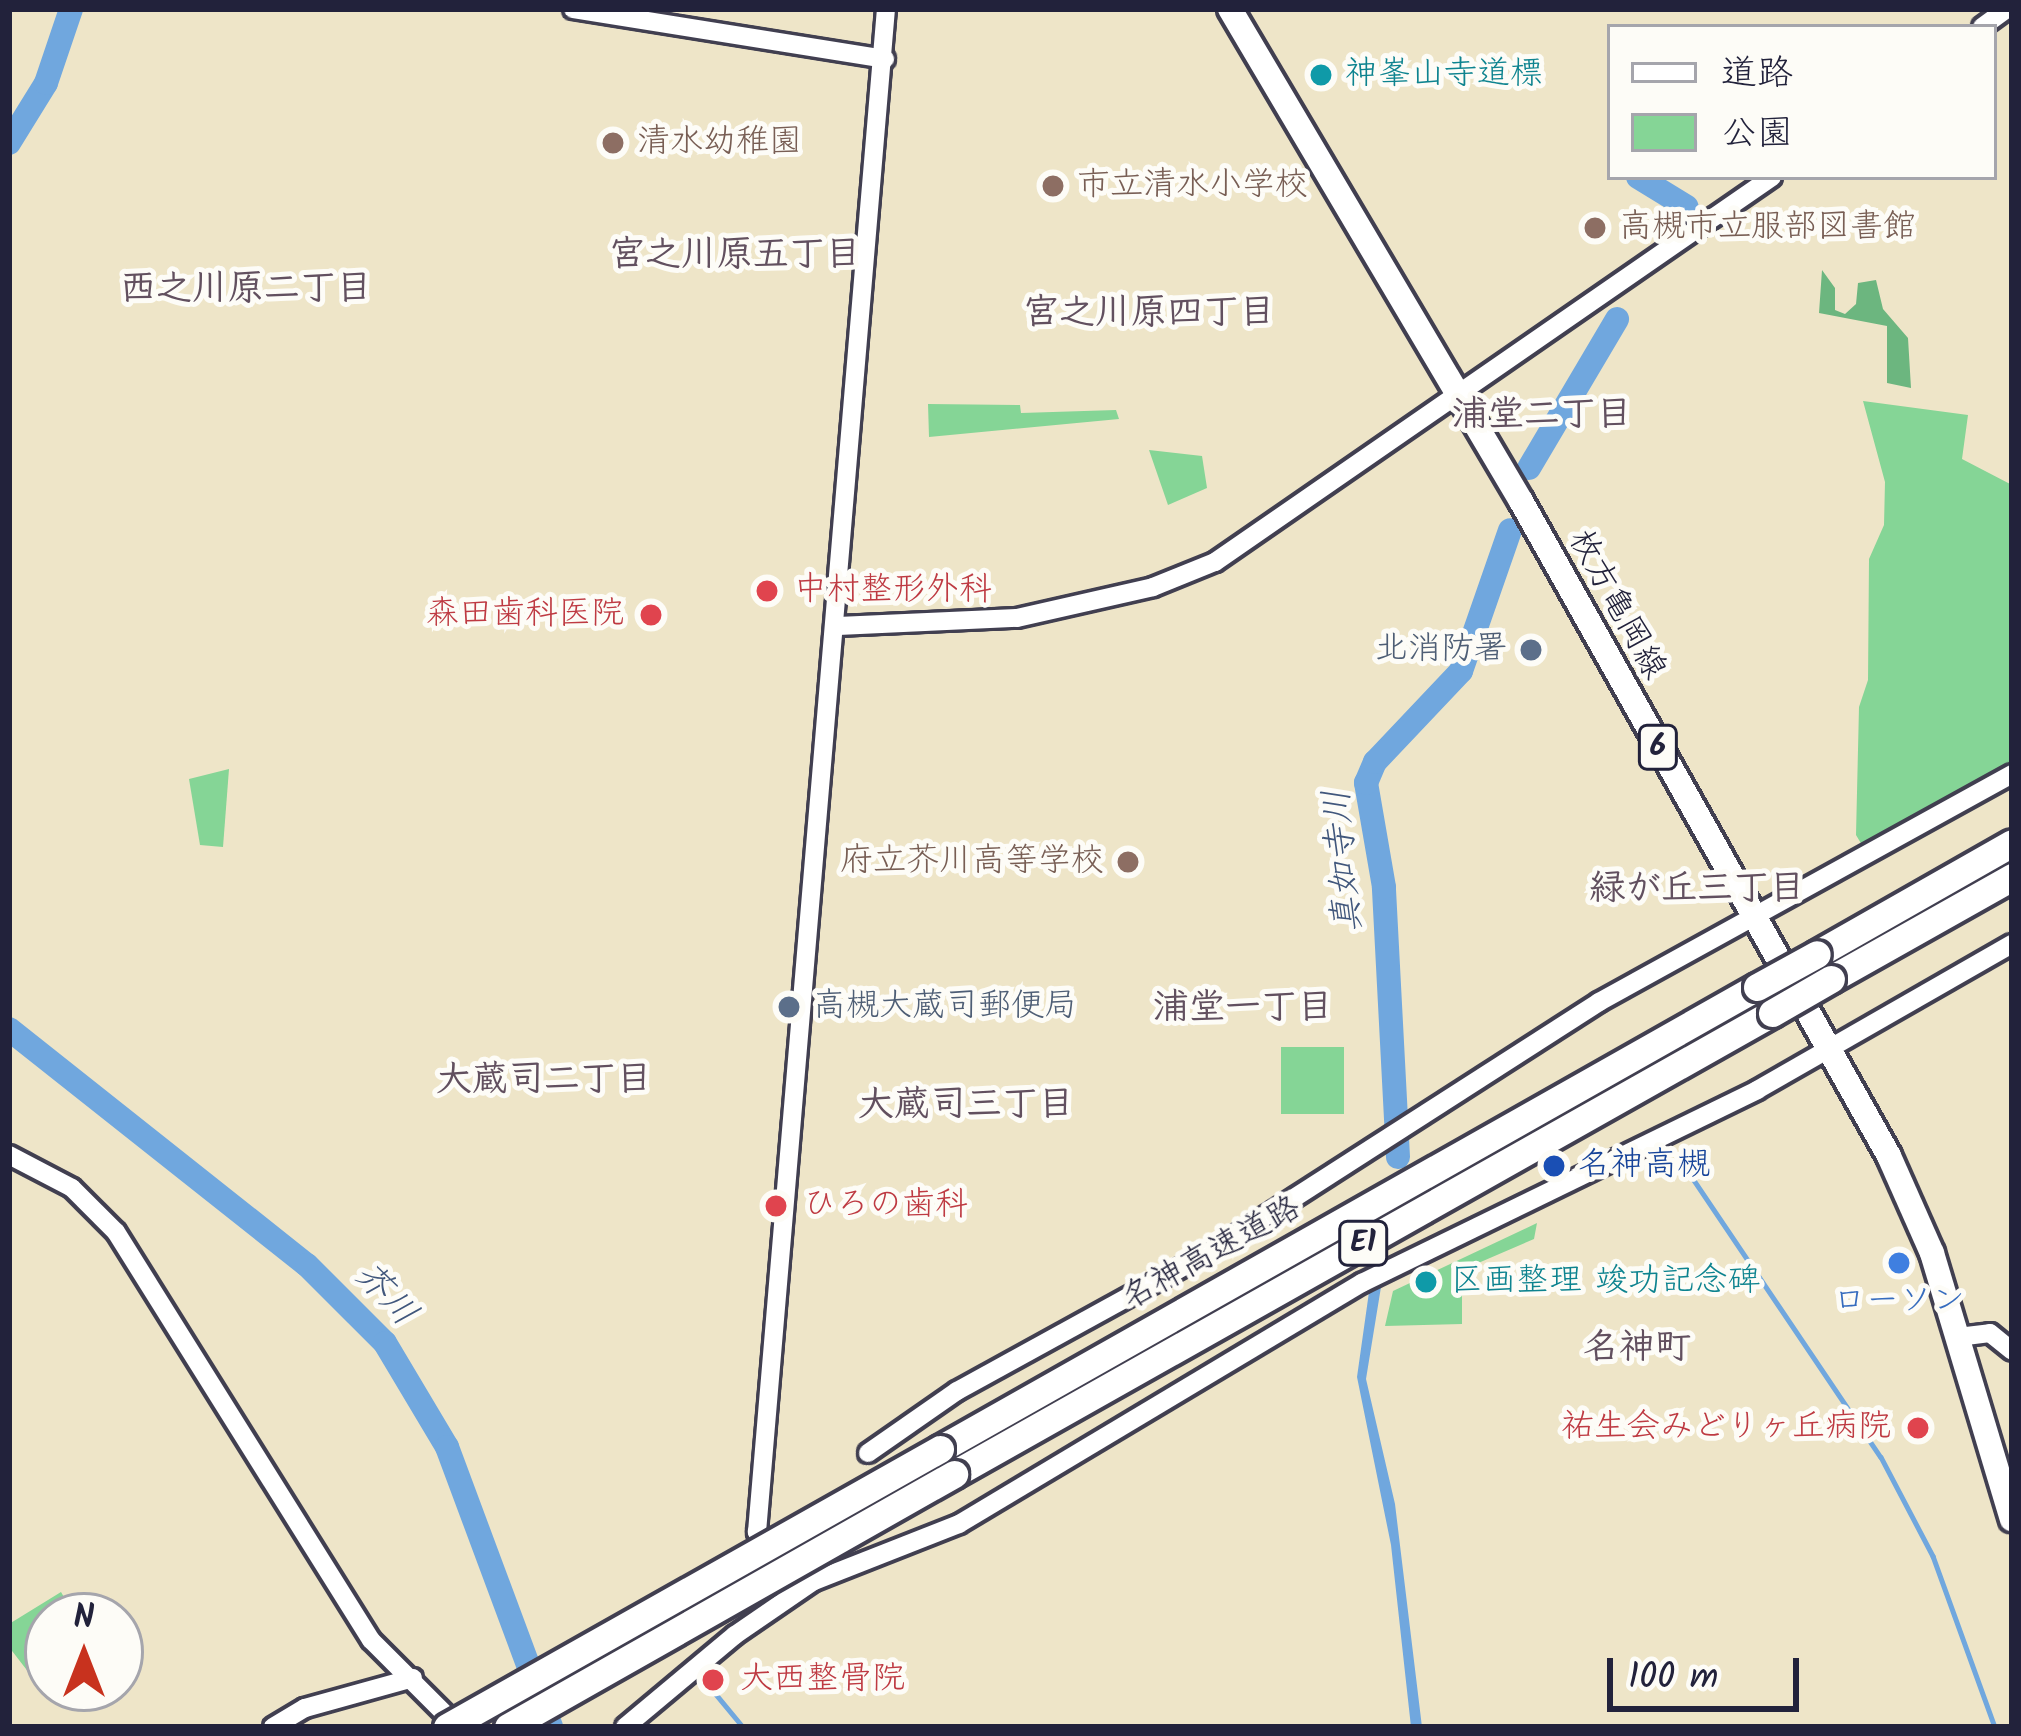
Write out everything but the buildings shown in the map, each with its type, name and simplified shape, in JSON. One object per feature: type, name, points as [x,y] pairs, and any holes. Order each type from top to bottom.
[{"type":"highway","name":"名神高速道路","points":[[508,1727],[1772,1013],[1824,967],[2012,843]]},
{"type":"highway","name":"名神高速道路","points":[[447,1727],[1756,987],[1824,967],[2012,878]]},
{"type":"main road","name":"枚方亀岡線","points":[[1230,9],[1756,918],[1919,1220],[2012,1519]]},
{"type":"street","points":[[573,9],[885,59]]},
{"type":"street","points":[[789,1596],[757,1532],[838,626],[886,9]]},
{"type":"street","points":[[838,626],[1017,618],[1153,587],[1215,562],[1459,398],[1768,180]]},
{"type":"street","points":[[868,1453],[957,1391],[1213,1250],[1599,1002],[2012,774]]},
{"type":"street","points":[[625,1727],[789,1596],[959,1524],[1362,1283],[1670,1134],[2012,944]]},
{"type":"street","points":[[9,1155],[72,1188],[116,1232],[361,1626],[458,1727]]},
{"type":"street","points":[[1958,1337],[1990,1333],[2012,1351]]},
{"type":"street","points":[[273,1727],[305,1708],[412,1678]]},
{"type":"green space","points":[[1822,270],[1835,288],[1835,310],[1845,314],[1856,304],[1858,283],[1876,280],[1883,309],[1908,338],[1911,388],[1887,383],[1887,326],[1819,313]]},
{"type":"green space","points":[[1863,401],[1968,415],[1962,459],[2012,485],[2012,761],[1865,850],[1856,835],[1859,707],[1868,680],[1869,559],[1884,525],[1885,482]]},
{"type":"green space","points":[[928,404],[1020,405],[1021,413],[1116,410],[1119,419],[929,437]]},
{"type":"green space","points":[[1149,450],[1202,456],[1207,488],[1168,505]]},
{"type":"green space","points":[[229,769],[223,847],[200,845],[189,779]]},
{"type":"green space","points":[[1281,1047],[1344,1047],[1344,1114],[1281,1114]]},
{"type":"green space","points":[[1537,1223],[1534,1239],[1462,1270],[1462,1324],[1385,1326],[1393,1291]]},
{"type":"green space","points":[[24,1615],[24,1666],[9,1647],[9,1624]]},
{"type":"water","points":[[1381,1287],[1366,1379],[1395,1504],[1422,1727],[1411,1727],[1391,1545],[1357,1377],[1369,1292]]},
{"type":"waterway","points":[[9,143],[46,83],[71,9]]},
{"type":"waterway","name":"真如寺川","points":[[1643,180],[1687,207]]},
{"type":"waterway","name":"真如寺川","points":[[1529,468],[1617,319]]},
{"type":"waterway","name":"真如寺川","points":[[1398,1157],[1384,887],[1366,783],[1375,762],[1461,671],[1510,530]]},
{"type":"waterway","name":"芥川","points":[[9,1029],[307,1265],[385,1343],[447,1447],[551,1727]]},
{"type":"waterway","points":[[1677,1155],[1881,1457],[1933,1556],[1995,1727]]},
{"type":"waterway","points":[[705,1681],[743,1727]]},
{"type":"place","name":"神峯山寺道標","points":[[1321,75]]},
{"type":"place","name":"清水幼稚園","points":[[613,143]]},
{"type":"place","name":"市立清水小学校","points":[[1053,186]]},
{"type":"place","name":"高槻市立服部図書館","points":[[1595,228]]},
{"type":"place","name":"中村整形外科","points":[[767,591]]},
{"type":"place","name":"森田歯科医院","points":[[651,615]]},
{"type":"place","name":"北消防署","points":[[1531,650]]},
{"type":"place","name":"府立芥川高等学校","points":[[1128,862]]},
{"type":"place","name":"高槻大蔵司郵便局","points":[[789,1007]]},
{"type":"place","name":"名神高槻","points":[[1554,1166]]},
{"type":"place","name":"ひろの歯科","points":[[776,1206]]},
{"type":"place","name":"ローソン","points":[[1899,1263]]},
{"type":"place","name":"区画整理 竣功記念碑","points":[[1426,1282]]},
{"type":"place","name":"祐生会みどりヶ丘病院","points":[[1918,1428]]},
{"type":"place","name":"大西整骨院","points":[[713,1680]]},
{"type":"district","name":"宮之川原五丁目","points":[[735,256]]},
{"type":"district","name":"西之川原二丁目","points":[[246,290]]},
{"type":"district","name":"宮之川原四丁目","points":[[1149,314]]},
{"type":"district","name":"浦堂二丁目","points":[[1542,416]]},
{"type":"district","name":"緑が丘三丁目","points":[[1697,890]]},
{"type":"district","name":"浦堂一丁目","points":[[1243,1009]]},
{"type":"district","name":"大蔵司二丁目","points":[[544,1081]]},
{"type":"district","name":"大蔵司三丁目","points":[[966,1106]]},
{"type":"district","name":"名神町","points":[[1637,1349]]}]
